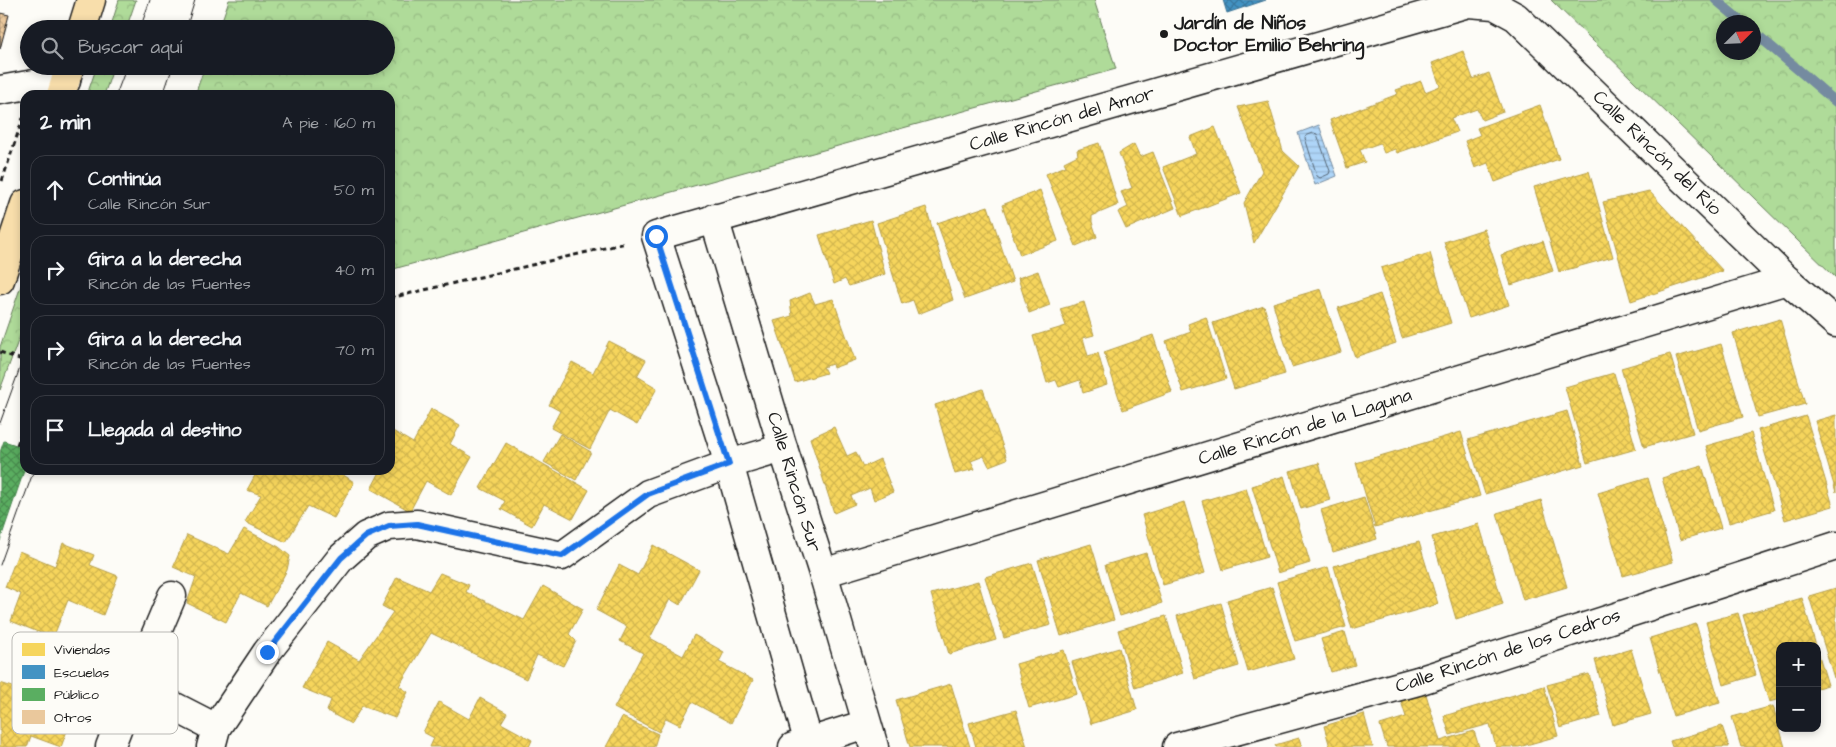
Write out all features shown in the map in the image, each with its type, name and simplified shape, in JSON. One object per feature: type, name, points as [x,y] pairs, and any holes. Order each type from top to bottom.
[{"type":"main road","points":[[85,20],[91,0]]},
{"type":"main road","points":[[0,280],[20,219]]},
{"type":"street","name":"Calle Rincón del Amor","points":[[656,236],[1468,3]]},
{"type":"street","name":"Calle Rincón del Río","points":[[1468,3],[1494,5],[1516,18],[1787,280],[1836,323]]},
{"type":"street","points":[[0,90],[66,81]]},
{"type":"street","name":"Calle Rincón Sur","points":[[714,218],[783,448],[823,573],[870,736]]},
{"type":"street","points":[[656,236],[729,464],[804,745],[870,736]]},
{"type":"street","name":"Calle Rincón de la Laguna","points":[[823,573],[1787,280]]},
{"type":"street","points":[[178,714],[213,737],[267,652],[341,558],[366,536],[389,526],[417,524],[562,556],[648,494],[729,464],[783,448]]},
{"type":"street","name":"Calle Rincón de los Cedros","points":[[1177,747],[1418,681],[1836,546]]},
{"type":"street","points":[[157,632],[172,596]]},
{"type":"street","points":[[110,747],[115,734]]},
{"type":"path","points":[[0,188],[20,127]]},
{"type":"path","points":[[395,297],[656,236]]},
{"type":"path","points":[[0,352],[20,359]]},
{"type":"path","points":[[17,445],[20,436]]},
{"type":"green space","points":[[119,0],[136,0],[129,20],[113,20]]},
{"type":"green space","points":[[229,0],[1094,0],[1116,69],[395,269],[395,90],[197,90],[202,75],[395,75],[395,20],[222,20]]},
{"type":"green space","points":[[1551,0],[1836,0],[1836,278]]},
{"type":"green space","points":[[94,75],[111,75],[106,90],[89,90]]},
{"type":"green space","points":[[20,289],[20,336],[0,390],[0,347]]},
{"type":"water","points":[[1319,125],[1337,176],[1315,185],[1298,133]]},
{"type":"building: Viviendas","points":[[1463,51],[1473,79],[1489,73],[1503,112],[1482,120],[1477,109],[1451,118],[1457,132],[1397,153],[1395,149],[1384,153],[1380,143],[1360,150],[1365,162],[1347,168],[1330,120],[1398,94],[1396,90],[1421,81],[1425,92],[1440,86],[1432,63]]},
{"type":"building: Viviendas","points":[[1268,101],[1283,151],[1299,166],[1254,243],[1244,203],[1262,171],[1238,107]]},
{"type":"building: Viviendas","points":[[1540,105],[1559,159],[1495,182],[1488,163],[1475,168],[1465,141],[1480,135],[1477,128]]},
{"type":"building: Viviendas","points":[[1215,127],[1241,193],[1182,216],[1163,167],[1196,154],[1190,137]]},
{"type":"building: Viviendas","points":[[1099,143],[1118,205],[1092,216],[1097,237],[1076,246],[1046,174],[1066,166],[1064,162],[1078,155],[1077,150]]},
{"type":"building: Viviendas","points":[[1134,144],[1140,157],[1153,152],[1175,208],[1126,229],[1118,212],[1128,207],[1121,192],[1132,188],[1119,153]]},
{"type":"building: Viviendas","points":[[1589,171],[1613,257],[1559,272],[1534,187]]},
{"type":"building: Viviendas","points":[[1040,190],[1058,241],[1020,255],[1002,205]]},
{"type":"building: Viviendas","points":[[1649,191],[1723,271],[1631,301],[1603,202]]},
{"type":"building: Viviendas","points":[[988,206],[1013,282],[965,299],[937,223]]},
{"type":"building: Viviendas","points":[[926,207],[953,300],[918,314],[913,300],[902,304],[877,223]]},
{"type":"building: Viviendas","points":[[871,220],[885,274],[849,286],[845,279],[834,284],[819,235]]},
{"type":"building: Viviendas","points":[[1484,229],[1509,305],[1469,318],[1444,242]]},
{"type":"building: Viviendas","points":[[1543,241],[1553,271],[1511,285],[1501,255]]},
{"type":"building: Viviendas","points":[[1430,253],[1451,323],[1402,338],[1381,268]]},
{"type":"building: Viviendas","points":[[1038,271],[1050,305],[1029,313],[1018,278]]},
{"type":"building: Viviendas","points":[[1321,289],[1341,352],[1292,367],[1273,303]]},
{"type":"building: Viviendas","points":[[810,293],[815,304],[833,299],[855,360],[833,368],[832,364],[823,367],[826,373],[795,382],[774,321],[792,316],[790,301]]},
{"type":"building: Viviendas","points":[[1380,294],[1396,343],[1355,357],[1338,308]]},
{"type":"building: Viviendas","points":[[1084,302],[1094,335],[1083,338],[1088,356],[1098,353],[1107,385],[1083,393],[1080,380],[1059,387],[1056,380],[1047,383],[1033,336],[1066,326],[1060,309]]},
{"type":"building: Viviendas","points":[[1264,306],[1285,374],[1234,389],[1213,323]]},
{"type":"building: Viviendas","points":[[1206,317],[1226,379],[1183,392],[1166,341],[1191,332],[1188,324]]},
{"type":"building: Viviendas","points":[[1780,319],[1805,404],[1758,417],[1733,333]]},
{"type":"building: Viviendas","points":[[1153,335],[1172,392],[1123,410],[1104,352]]},
{"type":"building: Viviendas","points":[[609,341],[646,360],[637,376],[657,388],[637,425],[610,410],[590,449],[551,428],[560,411],[549,405],[572,362],[593,373]]},
{"type":"building: Viviendas","points":[[1721,344],[1743,417],[1698,430],[1676,357]]},
{"type":"building: Viviendas","points":[[1670,354],[1693,433],[1644,447],[1621,368]]},
{"type":"building: Viviendas","points":[[1614,373],[1636,449],[1587,463],[1565,387]]},
{"type":"building: Viviendas","points":[[983,389],[1007,459],[989,466],[984,456],[971,461],[975,469],[955,474],[935,405]]},
{"type":"building: Viviendas","points":[[431,409],[460,425],[450,444],[472,457],[451,495],[426,481],[410,511],[371,489],[378,475],[395,475],[395,432],[413,443]]},
{"type":"building: Viviendas","points":[[1567,411],[1583,465],[1485,494],[1468,440]]},
{"type":"building: Viviendas","points":[[1836,415],[1836,492],[1815,421]]},
{"type":"building: Viviendas","points":[[1806,416],[1833,506],[1785,520],[1758,430]]},
{"type":"building: Viviendas","points":[[834,427],[847,456],[856,452],[863,467],[880,459],[893,492],[874,500],[870,488],[851,496],[855,504],[834,513],[810,438]]},
{"type":"building: Viviendas","points":[[1461,432],[1480,496],[1375,527],[1356,463]]},
{"type":"building: Viviendas","points":[[1751,433],[1774,510],[1729,523],[1706,446]]},
{"type":"building: Viviendas","points":[[560,434],[591,452],[576,480],[544,462]]},
{"type":"building: Viviendas","points":[[506,443],[589,490],[573,519],[544,504],[532,526],[501,509],[505,501],[480,488]]},
{"type":"building: Viviendas","points":[[1319,463],[1330,500],[1301,509],[1290,471]]},
{"type":"building: Viviendas","points":[[1702,466],[1721,528],[1680,540],[1662,478]]},
{"type":"building: Viviendas","points":[[255,475],[344,475],[354,482],[334,518],[308,506],[286,542],[245,522],[261,495],[247,490]]},
{"type":"building: Viviendas","points":[[1284,476],[1310,563],[1278,573],[1252,486]]},
{"type":"building: Viviendas","points":[[1648,478],[1673,562],[1623,576],[1598,493]]},
{"type":"building: Viviendas","points":[[1246,488],[1267,557],[1223,570],[1202,501]]},
{"type":"building: Viviendas","points":[[1364,497],[1377,539],[1333,552],[1321,510]]},
{"type":"building: Viviendas","points":[[1541,500],[1567,587],[1523,600],[1497,513]]},
{"type":"building: Viviendas","points":[[1184,502],[1205,573],[1163,585],[1142,515]]},
{"type":"building: Viviendas","points":[[1479,524],[1503,604],[1456,619],[1432,537]]},
{"type":"building: Viviendas","points":[[244,529],[279,547],[290,556],[287,570],[267,606],[241,593],[226,622],[187,603],[196,577],[173,567],[187,535],[229,554]]},
{"type":"building: Viviendas","points":[[1419,542],[1438,604],[1352,629],[1334,566]]},
{"type":"building: Viviendas","points":[[63,543],[94,555],[90,565],[118,576],[103,615],[68,600],[55,632],[38,632],[11,621],[21,594],[5,587],[19,551],[55,566]]},
{"type":"building: Viviendas","points":[[1091,544],[1114,620],[1061,636],[1038,560]]},
{"type":"building: Viviendas","points":[[653,545],[699,570],[680,605],[670,599],[650,638],[683,656],[694,635],[724,652],[719,662],[753,680],[731,723],[692,702],[680,725],[666,718],[659,732],[614,708],[643,653],[620,641],[627,627],[596,610],[619,565],[638,575]]},
{"type":"building: Viviendas","points":[[1146,553],[1162,603],[1120,616],[1105,565]]},
{"type":"building: Viviendas","points":[[1032,563],[1051,625],[1004,638],[985,577]]},
{"type":"building: Viviendas","points":[[1328,567],[1346,627],[1295,641],[1277,582]]},
{"type":"building: Viviendas","points":[[440,573],[469,585],[466,592],[524,620],[543,586],[583,609],[569,634],[576,641],[563,666],[537,655],[526,679],[431,633],[399,686],[408,692],[395,718],[362,706],[351,724],[327,711],[331,700],[302,688],[327,642],[359,660],[393,612],[382,606],[397,577],[429,591]]},
{"type":"building: Viviendas","points":[[978,581],[996,640],[949,654],[931,594]]},
{"type":"building: Viviendas","points":[[1272,587],[1294,659],[1248,672],[1227,600]]},
{"type":"building: Viviendas","points":[[1836,588],[1836,678],[1834,678],[1809,596]]},
{"type":"building: Viviendas","points":[[1802,598],[1815,642],[1776,642],[1776,700],[1769,702],[1743,615]]},
{"type":"building: Viviendas","points":[[1221,603],[1239,666],[1195,679],[1177,616]]},
{"type":"building: Viviendas","points":[[1738,613],[1756,675],[1724,685],[1706,622]]},
{"type":"building: Viviendas","points":[[1166,616],[1183,673],[1135,688],[1118,630]]},
{"type":"building: Viviendas","points":[[1696,624],[1720,703],[1673,716],[1650,638]]},
{"type":"building: Viviendas","points":[[1345,632],[1355,665],[1331,672],[1321,639]]},
{"type":"building: Viviendas","points":[[1119,648],[1137,710],[1091,724],[1072,662]]},
{"type":"building: Viviendas","points":[[1631,649],[1651,714],[1613,725],[1595,660]]},
{"type":"building: Viviendas","points":[[1064,650],[1077,694],[1029,708],[1016,664]]},
{"type":"building: Viviendas","points":[[1821,662],[1828,685],[1821,687]]},
{"type":"building: Viviendas","points":[[1589,674],[1601,716],[1560,728],[1547,685]]},
{"type":"building: Viviendas","points":[[0,683],[12,687],[12,734],[66,734],[61,747],[31,736],[27,747],[0,747]]},
{"type":"building: Viviendas","points":[[951,684],[970,747],[910,747],[896,700]]},
{"type":"building: Viviendas","points":[[1544,686],[1558,736],[1519,747],[1496,747],[1490,724],[1450,735],[1444,716]]},
{"type":"building: Viviendas","points":[[1425,691],[1440,741],[1474,731],[1479,747],[1387,747],[1380,725],[1406,717],[1400,698]]},
{"type":"building: Viviendas","points":[[480,698],[507,713],[501,723],[532,740],[529,747],[430,747],[434,738],[423,732],[439,702],[469,719]]},
{"type":"building: Viviendas","points":[[1773,706],[1776,716],[1776,732],[1781,732],[1785,747],[1741,747],[1732,717]]},
{"type":"building: Viviendas","points":[[1016,710],[1027,747],[976,747],[969,723]]},
{"type":"building: Viviendas","points":[[1364,714],[1373,747],[1330,747],[1324,726]]},
{"type":"building: Viviendas","points":[[622,717],[658,734],[654,747],[606,747]]},
{"type":"building: Viviendas","points":[[1722,726],[1729,747],[1672,747],[1670,741]]},
{"type":"building: Viviendas","points":[[1299,738],[1302,747],[1276,747],[1275,745]]},
{"type":"building: Escuelas","points":[[1223,0],[1266,0],[1227,13]]},
{"type":"building: Público","points":[[4,441],[20,446],[20,475],[23,475],[0,541],[0,452]]},
{"type":"building: Otros","points":[[0,13],[9,15],[0,49]]},
{"type":"waterway","points":[[1716,0],[1734,15]]},
{"type":"waterway","points":[[1761,38],[1836,102]]},
{"type":"tram line","points":[[143,20],[150,0]]},
{"type":"tram line","points":[[189,20],[195,0]]},
{"type":"tram line","points":[[118,90],[124,75]]},
{"type":"tram line","points":[[165,90],[170,75]]},
{"type":"tram line","points":[[0,423],[20,368]]},
{"type":"tram line","points":[[0,565],[32,475]]},
{"type":"place","name":"Jardín de Niños Doctor Emilio Behring","points":[[1164,34]]},
{"type":"route","points":[[267,652],[341,558],[366,536],[389,526],[417,524],[562,556],[648,494],[729,464],[656,236]]}]
